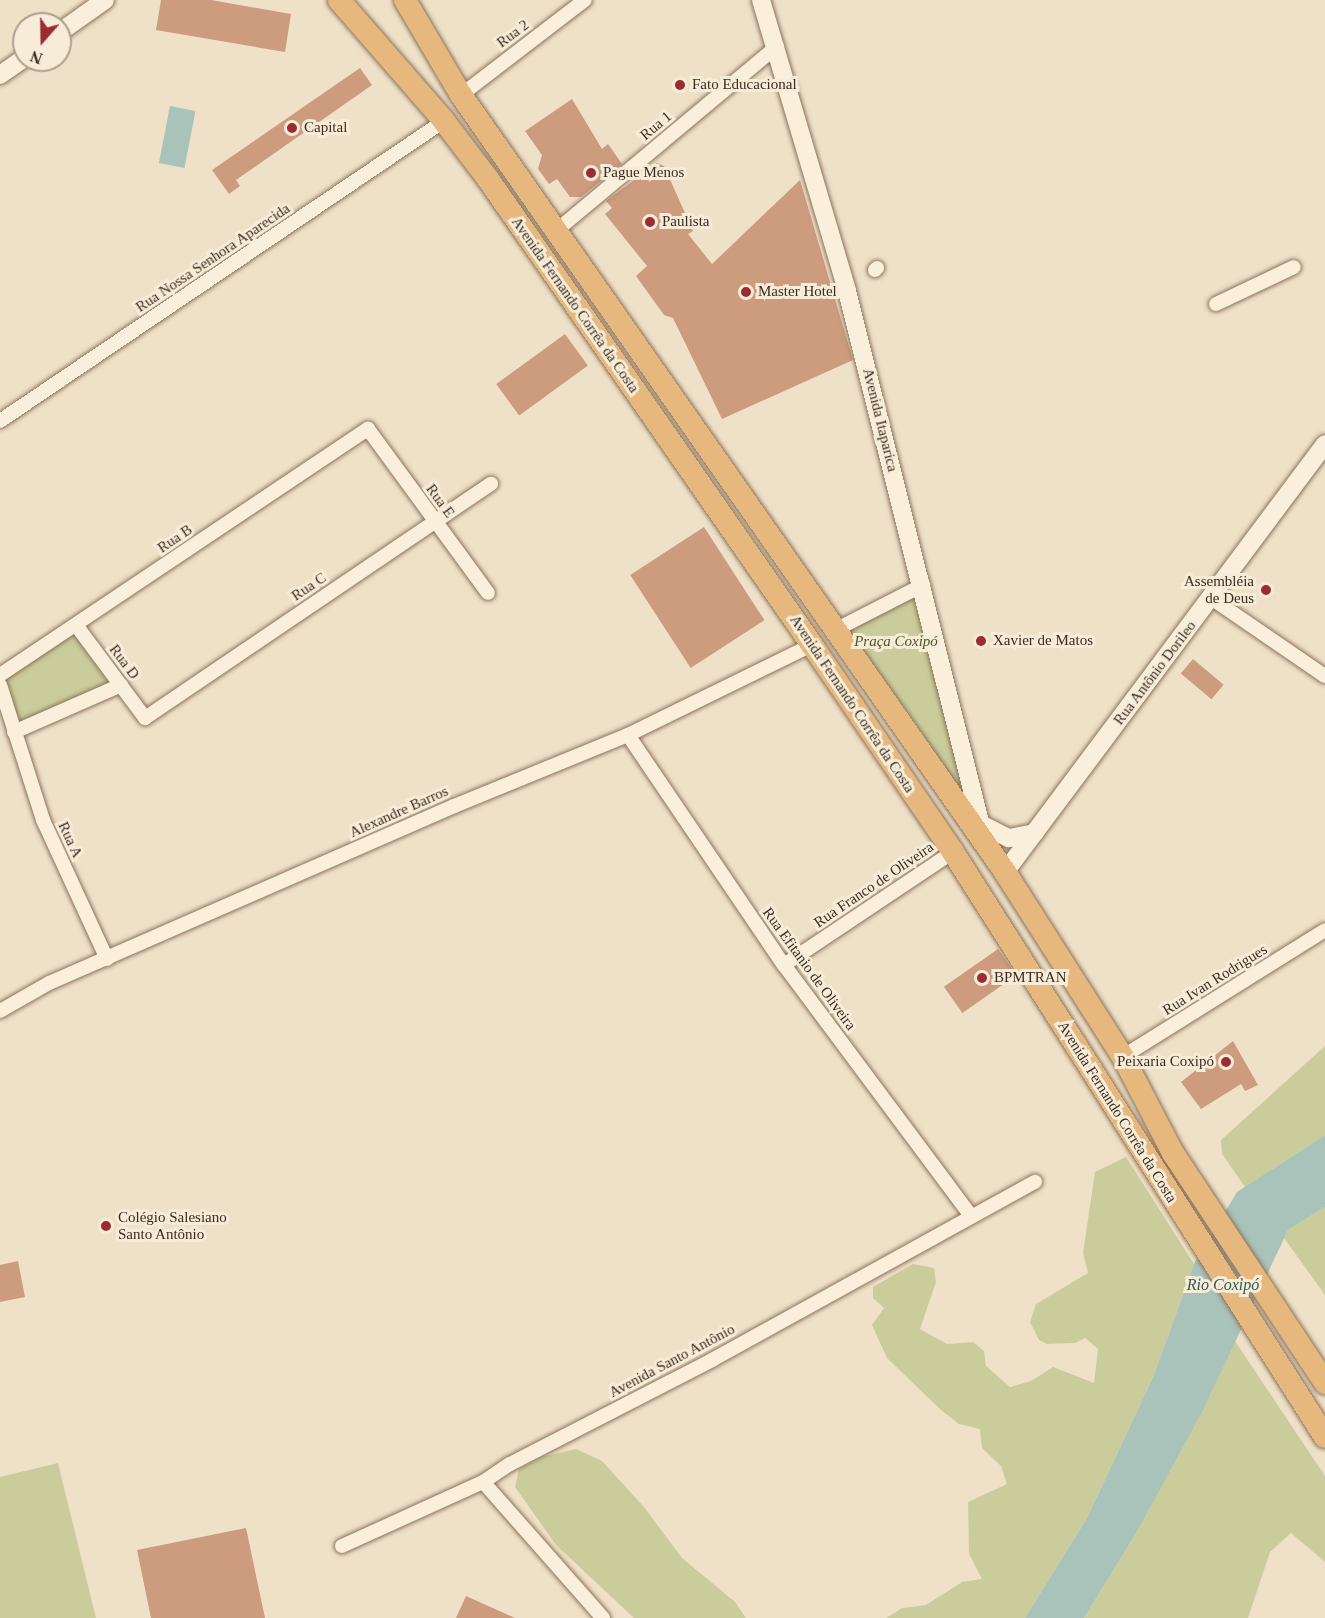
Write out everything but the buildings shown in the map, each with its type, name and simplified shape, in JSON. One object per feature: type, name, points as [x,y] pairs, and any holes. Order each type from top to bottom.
[{"type":"highway","name":"Avenida Fernando Corrêa da Costa","points":[[339,0],[444,121],[812,645],[953,852],[1158,1178],[1325,1437]]},
{"type":"highway","name":"Avenida Fernando Corrêa da Costa","points":[[405,0],[461,95],[835,630],[977,828],[1122,1057],[1173,1153],[1322,1379]]},
{"type":"street","points":[[72,23],[105,0]]},
{"type":"street","name":"Rua 2","points":[[461,95],[585,0]]},
{"type":"street","name":"Avenida Itaparica","points":[[761,0],[777,46],[847,291],[923,585],[977,828]]},
{"type":"street","name":"Rua 1","points":[[556,231],[777,46]]},
{"type":"street","name":"Rua Nossa Senhora Aparecida","points":[[0,421],[444,121]]},
{"type":"street","points":[[1216,304],[1294,267]]},
{"type":"street","name":"Rua E","points":[[368,429],[488,593]]},
{"type":"street","name":"Rua B","points":[[0,675],[368,429]]},
{"type":"street","name":"Rua Antônio Dorileo","points":[[1005,872],[1325,444]]},
{"type":"street","name":"Rua C","points":[[145,718],[491,484]]},
{"type":"street","points":[[835,630],[923,585]]},
{"type":"street","points":[[1211,598],[1325,676]]},
{"type":"street","name":"Rua D","points":[[76,626],[145,718]]},
{"type":"street","name":"Alexandre Barros","points":[[0,1011],[49,983],[454,806],[628,735],[812,645]]},
{"type":"street","points":[[14,732],[121,685]]},
{"type":"street","name":"Rua A","points":[[0,686],[43,820],[107,959]]},
{"type":"street","name":"Rua Efitanio de Oliveira","points":[[628,735],[784,965],[971,1216]]},
{"type":"street","points":[[977,828],[1009,838],[1035,833]]},
{"type":"street","name":"Rua Franco de Oliveira","points":[[784,965],[953,852]]},
{"type":"street","name":"Rua Ivan Rodrigues","points":[[1122,1057],[1325,930]]},
{"type":"street","name":"Avenida Santo Antônio","points":[[342,1546],[483,1482],[510,1464],[712,1360],[1035,1182]]},
{"type":"street","points":[[483,1482],[603,1618]]},
{"type":"green space","name":"Praça Coxipó","points":[[917,594],[965,792],[963,794],[848,633],[850,627]]},
{"type":"green space","points":[[76,633],[115,684],[18,727],[2,678]]},
{"type":"green space","points":[[1325,1046],[1325,1135],[1245,1187],[1222,1154],[1221,1140]]},
{"type":"green space","points":[[1126,1157],[1194,1264],[1154,1375],[1087,1518],[1025,1618],[886,1618],[902,1608],[926,1605],[962,1582],[982,1579],[969,1554],[968,1502],[1007,1484],[1001,1466],[982,1448],[980,1429],[959,1424],[941,1410],[887,1358],[872,1325],[884,1308],[873,1298],[873,1287],[913,1264],[934,1268],[936,1282],[920,1329],[947,1344],[973,1342],[984,1351],[986,1366],[1010,1387],[1031,1381],[1053,1367],[1094,1383],[1098,1349],[1085,1338],[1075,1343],[1047,1344],[1039,1340],[1030,1322],[1036,1304],[1088,1273],[1083,1253],[1095,1172]]},
{"type":"green space","points":[[1325,1207],[1325,1295],[1284,1238],[1288,1230]]},
{"type":"green space","points":[[1235,1341],[1325,1476],[1325,1562],[1291,1533],[1270,1552],[1248,1618],[1084,1618],[1135,1535]]},
{"type":"green space","points":[[576,1449],[602,1461],[644,1507],[682,1558],[735,1602],[746,1618],[634,1618],[556,1545],[515,1487],[519,1469],[542,1457]]},
{"type":"green space","points":[[58,1463],[96,1618],[0,1618],[0,1477]]},
{"type":"water","points":[[170,106],[196,111],[184,168],[159,163]]},
{"type":"water","name":"Rio Coxipó","points":[[1325,1135],[1325,1207],[1288,1230],[1202,1412],[1135,1535],[1084,1618],[1025,1618],[1087,1518],[1154,1375],[1194,1264],[1237,1192]]},
{"type":"place","name":"Fato Educacional","points":[[680,85]]},
{"type":"place","name":"Capital","points":[[292,128]]},
{"type":"place","name":"Pague Menos","points":[[591,173]]},
{"type":"place","name":"Paulista","points":[[650,222]]},
{"type":"place","name":"Master Hotel","points":[[746,292]]},
{"type":"place","name":"Assembléia de Deus","points":[[1266,590]]},
{"type":"place","name":"Xavier de Matos","points":[[981,641]]},
{"type":"place","name":"BPMTRAN","points":[[982,978]]},
{"type":"place","name":"Peixaria Coxipó","points":[[1226,1062]]},
{"type":"place","name":"Colégio Salesiano Santo Antônio","points":[[106,1226]]}]
